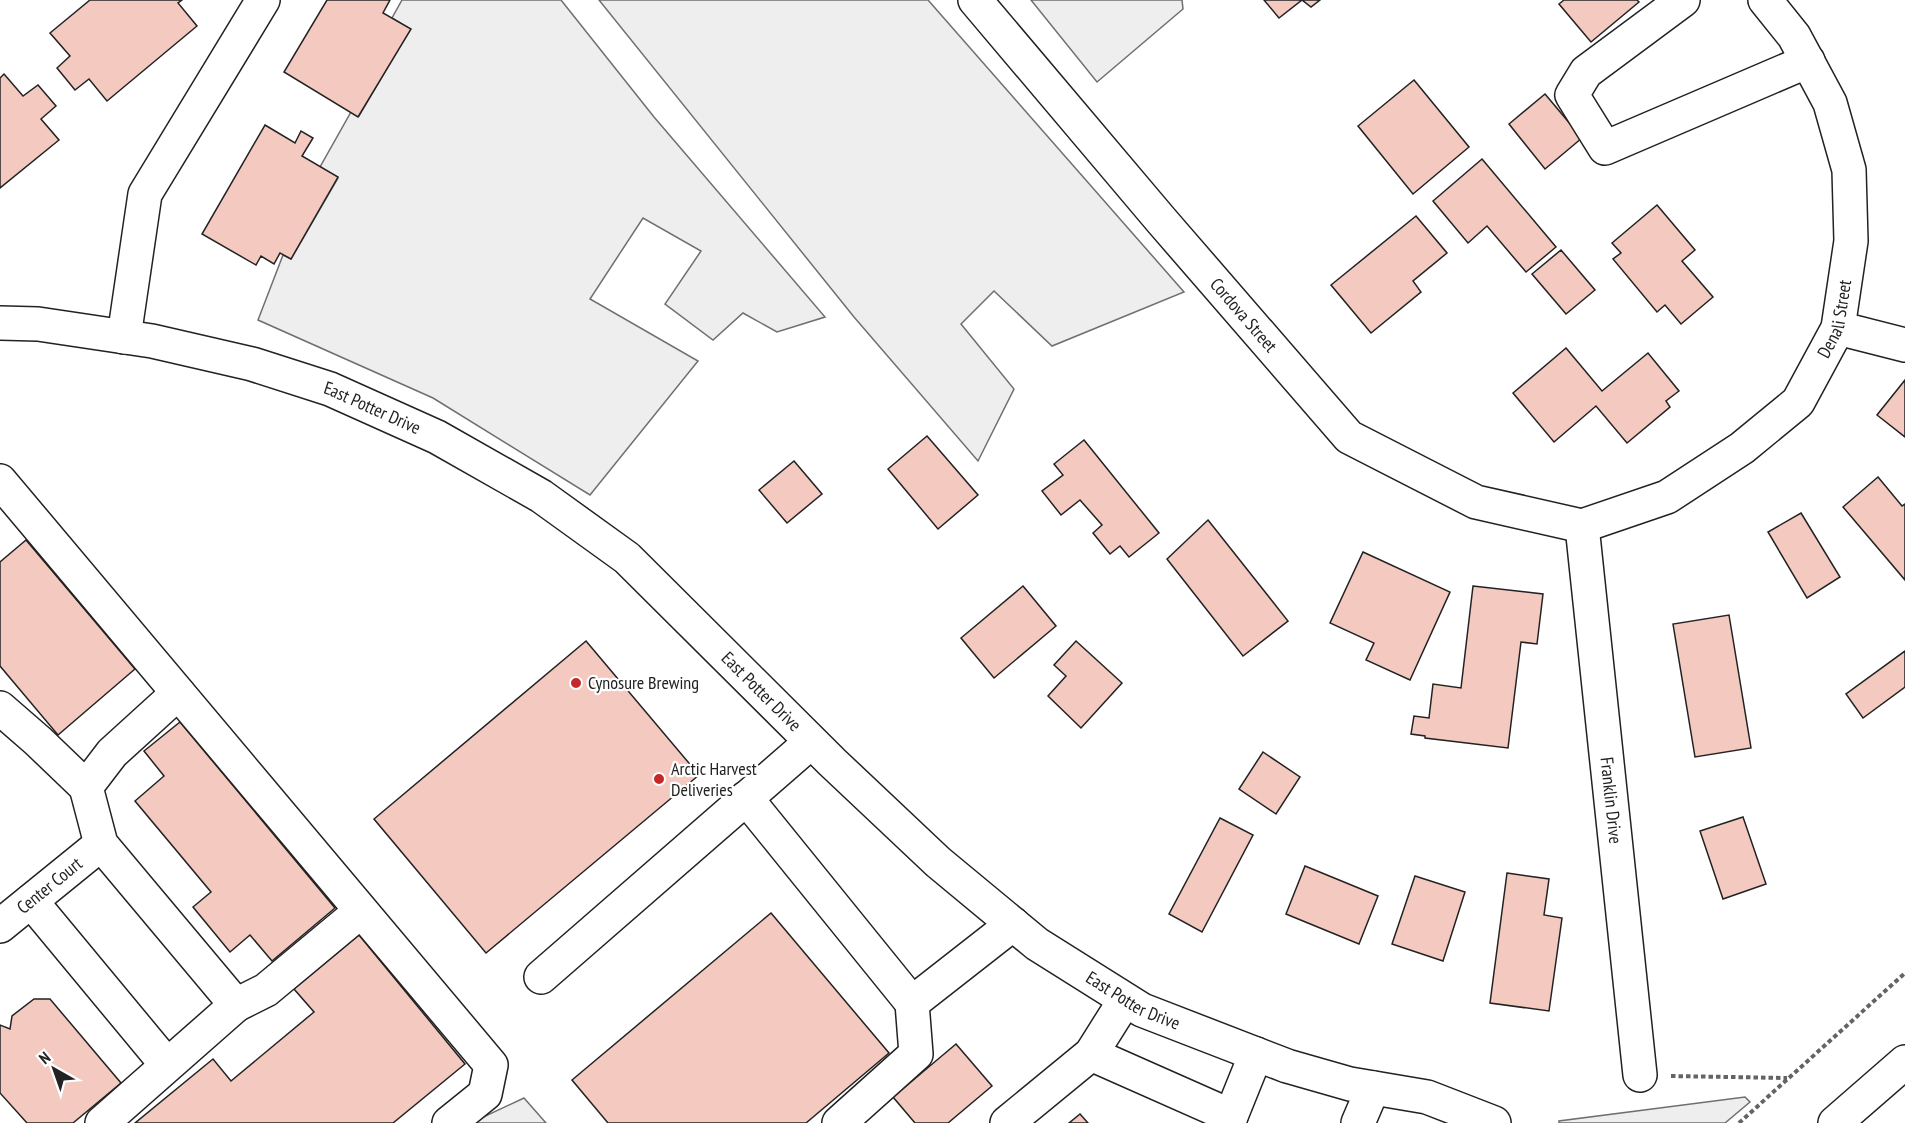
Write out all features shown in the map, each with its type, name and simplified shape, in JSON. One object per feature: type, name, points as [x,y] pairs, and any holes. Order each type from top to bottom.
[{"type":"street","points":[[124,337],[145,194],[263,0]]},
{"type":"street","name":"Cordova Street","points":[[975,0],[1349,437],[1476,502],[1582,526]]},
{"type":"street","points":[[1683,0],[1586,72],[1572,95],[1605,148],[1808,61]]},
{"type":"street","name":"Denali Street","points":[[1582,526],[1667,497],[1742,448],[1798,402],[1838,328],[1851,241],[1849,170],[1830,103],[1794,36],[1765,0]]},
{"type":"street","name":"East Potter Drive","points":[[0,323],[38,324],[152,341],[252,364],[330,389],[437,437],[541,496],[627,558],[811,742],[938,862],[1037,944],[1142,1010],[1287,1066],[1339,1081],[1427,1097],[1494,1123]]},
{"type":"street","points":[[1838,328],[1905,345]]},
{"type":"street","points":[[4,495],[178,693],[491,1065],[485,1094],[449,1123]]},
{"type":"street","name":"Franklin Drive","points":[[1582,526],[1640,1075]]},
{"type":"street","points":[[86,787],[112,753],[178,693]]},
{"type":"street","points":[[0,708],[86,787],[101,844],[236,1005]]},
{"type":"street","points":[[541,977],[811,742]]},
{"type":"street","points":[[746,798],[912,1003],[916,1054],[839,1123]]},
{"type":"street","name":"Center Court","points":[[0,926],[101,844]]},
{"type":"street","points":[[31,901],[168,1065]]},
{"type":"street","points":[[102,1123],[236,1005],[266,990],[361,911]]},
{"type":"street","points":[[912,1003],[1013,924]]},
{"type":"street","points":[[1007,1123],[1091,1054],[1125,1000]]},
{"type":"street","points":[[1091,1054],[1227,1120],[1256,1054]]},
{"type":"street","points":[[1835,1123],[1905,1062]]},
{"type":"street","points":[[1359,1123],[1373,1088]]},
{"type":"path","points":[[1739,1123],[1905,973]]},
{"type":"path","points":[[1640,1075],[1788,1078]]},
{"type":"shaded area","points":[[402,0],[561,0],[654,117],[825,317],[777,332],[743,313],[713,340],[665,304],[701,251],[643,218],[590,299],[698,361],[590,495],[433,398],[258,320],[283,255],[291,259],[338,178],[320,167],[351,112],[359,116],[410,29],[392,18]]},
{"type":"shaded area","points":[[599,0],[928,0],[1184,292],[1052,346],[994,291],[961,324],[1014,389],[978,461],[854,317]]},
{"type":"shaded area","points":[[1031,0],[1182,0],[1183,9],[1097,82]]},
{"type":"shaded area","points":[[1745,1097],[1750,1102],[1725,1123],[1559,1123],[1559,1121]]},
{"type":"shaded area","points":[[524,1098],[546,1123],[477,1123],[479,1119]]},
{"type":"building","points":[[90,0],[182,0],[178,3],[197,26],[107,101],[89,79],[75,90],[57,68],[70,56],[50,33]]},
{"type":"building","points":[[327,0],[390,0],[383,13],[411,29],[358,117],[284,72]]},
{"type":"building","points":[[1264,0],[1302,0],[1279,18]]},
{"type":"building","points":[[1302,0],[1320,0],[1311,7]]},
{"type":"building","points":[[1564,0],[1637,0],[1639,2],[1591,42],[1559,4]]},
{"type":"building","points":[[4,74],[23,96],[38,85],[56,106],[41,119],[59,140],[0,188],[0,78]]},
{"type":"building","points":[[1414,80],[1469,147],[1413,194],[1358,126]]},
{"type":"building","points":[[1545,94],[1582,138],[1545,169],[1509,124]]},
{"type":"building","points":[[265,125],[295,143],[301,131],[313,138],[302,156],[338,177],[291,259],[280,253],[274,264],[261,256],[256,265],[202,234]]},
{"type":"building","points":[[1482,159],[1556,247],[1526,272],[1487,226],[1468,243],[1433,201]]},
{"type":"building","points":[[1657,205],[1695,250],[1682,261],[1713,297],[1681,324],[1665,305],[1657,312],[1613,259],[1621,253],[1612,243]]},
{"type":"building","points":[[1416,216],[1447,253],[1413,281],[1421,292],[1371,333],[1331,285]]},
{"type":"building","points":[[1561,250],[1595,290],[1566,314],[1532,274]]},
{"type":"building","points":[[1566,348],[1602,391],[1648,353],[1679,391],[1666,401],[1670,407],[1627,443],[1596,406],[1554,442],[1513,393]]},
{"type":"building","points":[[1905,380],[1905,437],[1877,415]]},
{"type":"building","points":[[927,436],[978,495],[938,529],[888,469]]},
{"type":"building","points":[[1084,440],[1159,533],[1129,557],[1120,546],[1110,554],[1093,533],[1102,525],[1080,500],[1061,515],[1042,491],[1063,475],[1054,464]]},
{"type":"building","points":[[794,461],[822,494],[787,523],[759,490]]},
{"type":"building","points":[[1878,477],[1902,506],[1905,504],[1905,580],[1843,507]]},
{"type":"building","points":[[1801,513],[1840,577],[1807,598],[1768,532]]},
{"type":"building","points":[[1208,520],[1288,621],[1243,656],[1167,559]]},
{"type":"building","points":[[26,540],[135,669],[58,735],[0,666],[0,562]]},
{"type":"building","points":[[1363,552],[1450,592],[1410,680],[1366,660],[1374,643],[1330,623]]},
{"type":"building","points":[[1023,586],[1056,626],[994,678],[961,638]]},
{"type":"building","points":[[1473,586],[1543,594],[1537,644],[1521,642],[1508,748],[1425,738],[1425,736],[1411,734],[1414,716],[1429,718],[1433,684],[1461,688]]},
{"type":"building","points":[[1729,615],[1751,748],[1695,757],[1673,624]]},
{"type":"building","points":[[586,641],[699,775],[486,953],[374,819]]},
{"type":"building","points":[[1076,641],[1122,683],[1081,728],[1048,696],[1066,676],[1054,665]]},
{"type":"building","points":[[1905,651],[1905,687],[1863,718],[1846,694]]},
{"type":"building","points":[[180,722],[335,908],[272,961],[250,935],[230,952],[193,907],[211,892],[135,801],[164,776],[144,751]]},
{"type":"building","points":[[1263,752],[1300,777],[1276,814],[1239,789]]},
{"type":"building","points":[[1743,817],[1766,884],[1723,899],[1700,831]]},
{"type":"building","points":[[1220,818],[1253,835],[1202,932],[1169,914]]},
{"type":"building","points":[[1305,866],[1378,896],[1359,944],[1286,914]]},
{"type":"building","points":[[1507,873],[1549,879],[1544,915],[1562,918],[1549,1011],[1490,1003]]},
{"type":"building","points":[[1415,876],[1465,892],[1443,961],[1392,944]]},
{"type":"building","points":[[771,913],[889,1053],[806,1123],[608,1123],[572,1080]]},
{"type":"building","points":[[359,935],[465,1064],[393,1123],[135,1123],[213,1059],[231,1081],[314,1012],[294,989]]},
{"type":"building","points":[[34,999],[50,999],[121,1083],[73,1123],[27,1123],[0,1093],[0,1025],[10,1029],[12,1016]]},
{"type":"building","points":[[956,1044],[992,1086],[948,1123],[915,1123],[893,1097]]},
{"type":"building","points":[[1080,1114],[1088,1123],[1069,1123]]},
{"type":"place","name":"Cynosure Brewing","points":[[576,683]]},
{"type":"place","name":"Arctic Harvest Deliveries","points":[[659,779]]}]
